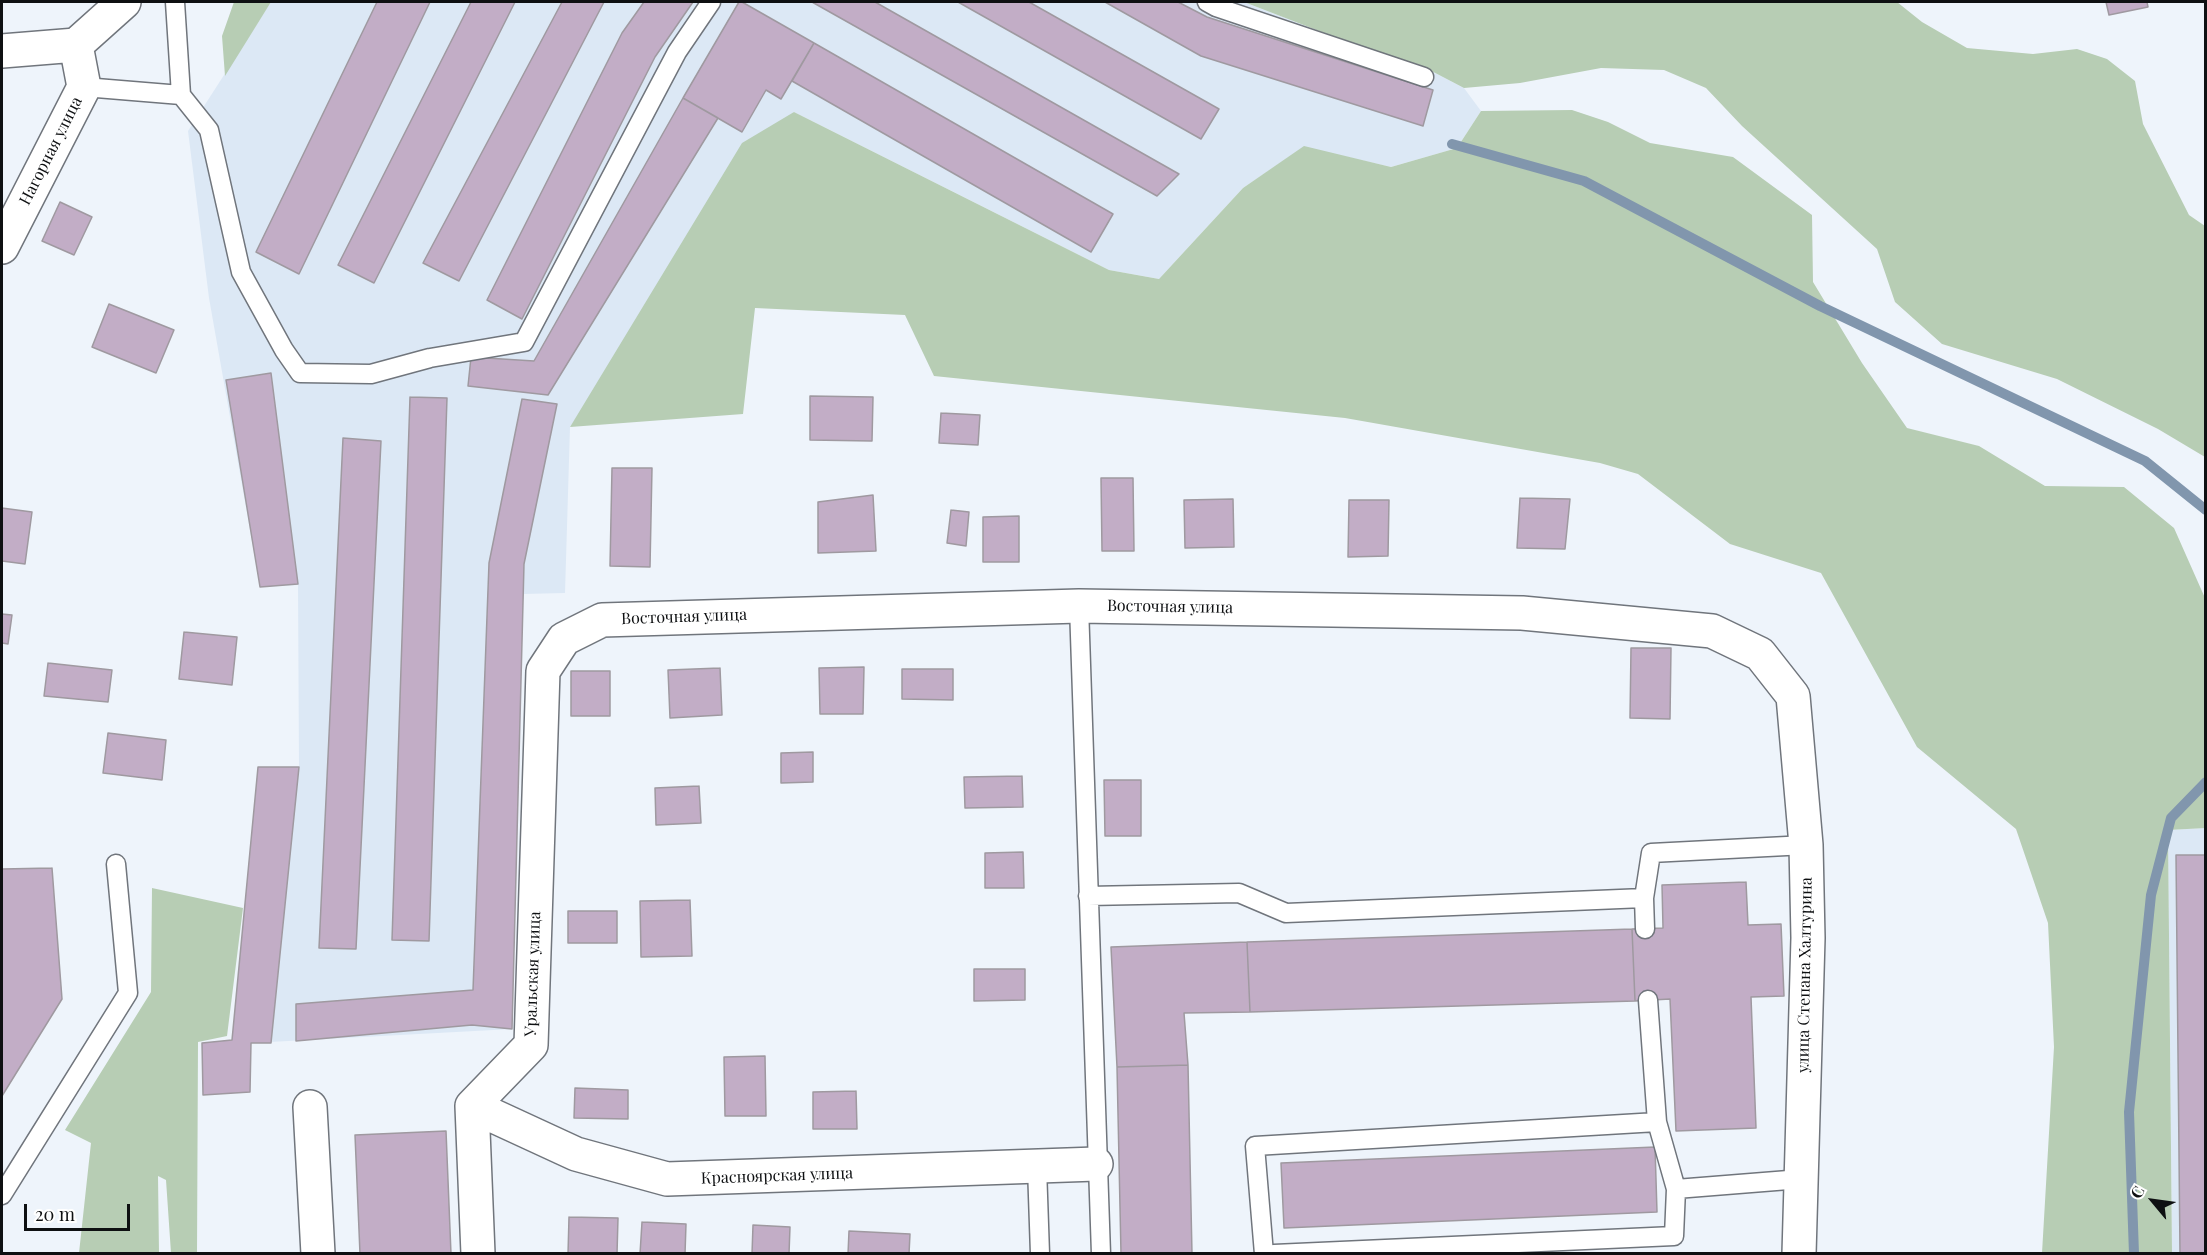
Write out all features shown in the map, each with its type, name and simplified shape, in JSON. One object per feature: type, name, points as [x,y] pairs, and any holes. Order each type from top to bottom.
[{"type":"street","points":[[2,51],[76,45],[122,2]]},
{"type":"street","name":"Нагорная улица","points":[[2,247],[84,87],[76,45]]},
{"type":"street","name":"Восточная улица","points":[[543,671],[564,639],[602,620],[1079,606],[1522,613],[1712,631],[1760,654],[1793,696]]},
{"type":"street","name":"Уральская улица","points":[[472,1106],[531,1045],[543,671]]},
{"type":"street","name":"улица Степана Халтурина","points":[[1793,696],[1806,845],[1808,938],[1799,1254]]},
{"type":"street","points":[[472,1106],[478,1254]]},
{"type":"street","name":"Красноярская улица","points":[[472,1106],[576,1154],[667,1179],[1096,1164]]},
{"type":"street","points":[[310,1107],[318,1254]]},
{"type":"lane","points":[[175,2],[181,95],[209,130],[241,272],[284,350],[300,373],[371,374],[430,358],[524,342],[677,52],[711,2]]},
{"type":"lane","points":[[1207,2],[1424,77]]},
{"type":"lane","points":[[84,87],[181,95]]},
{"type":"lane","points":[[1079,606],[1096,1164],[1101,1254]]},
{"type":"lane","points":[[1645,929],[1644,898],[1651,853],[1806,845]]},
{"type":"lane","points":[[2,1195],[128,993],[116,864]]},
{"type":"lane","points":[[1088,896],[1239,893],[1286,913],[1644,898]]},
{"type":"lane","points":[[1274,1254],[1674,1236],[1676,1189],[1657,1122],[1648,1000]]},
{"type":"lane","points":[[1264,1254],[1255,1146],[1657,1122]]},
{"type":"lane","points":[[1036,1167],[1040,1254]]},
{"type":"lane","points":[[1676,1189],[1801,1179]]},
{"type":"shaded area","points":[[271,2],[1244,2],[1358,46],[1420,65],[1464,88],[1481,111],[1457,148],[1391,167],[1304,147],[1243,188],[1159,279],[1109,270],[794,112],[570,427],[565,593],[523,594],[512,1029],[251,1043],[250,1092],[203,1095],[202,1043],[232,1040],[258,767],[299,767],[298,585],[260,587],[209,298],[188,131]]},
{"type":"shaded area","points":[[2205,828],[2205,1253],[2172,1253],[2168,830]]},
{"type":"green space","points":[[234,2],[271,2],[225,76],[222,36]]},
{"type":"green space","points":[[1244,2],[1897,2],[1922,22],[1967,48],[2033,54],[2077,49],[2107,59],[2135,81],[2143,124],[2189,215],[2205,226],[2205,457],[2158,429],[2057,379],[1942,344],[1895,302],[1877,249],[1742,126],[1706,88],[1664,70],[1601,68],[1520,83],[1464,88],[1420,65],[1358,46]]},
{"type":"green space","points":[[1572,110],[1608,122],[1650,143],[1733,157],[1812,215],[1813,282],[1862,363],[1907,428],[1979,446],[2045,486],[2124,487],[2174,528],[2205,598],[2206,828],[2168,830],[2172,1253],[2042,1253],[2054,1047],[2048,923],[2016,829],[1917,747],[1821,573],[1730,544],[1638,474],[1600,463],[1345,418],[934,376],[905,315],[755,308],[743,414],[570,427],[742,143],[794,112],[1109,270],[1159,279],[1243,188],[1304,146],[1391,167],[1457,148],[1481,111]]},
{"type":"green space","points":[[152,888],[243,908],[227,1036],[198,1042],[197,1253],[171,1253],[166,1180],[158,1176],[159,1253],[79,1253],[91,1143],[65,1130],[151,992]]},
{"type":"building","points":[[377,2],[430,2],[299,274],[256,252]]},
{"type":"building","points":[[471,2],[515,2],[374,283],[338,265]]},
{"type":"building","points":[[562,2],[604,2],[459,281],[423,263]]},
{"type":"building","points":[[644,2],[693,2],[655,57],[522,319],[487,300],[622,33]]},
{"type":"building","points":[[739,2],[814,43],[781,99],[766,90],[742,132],[683,98]]},
{"type":"building","points":[[812,2],[875,2],[1179,174],[1157,196]]},
{"type":"building","points":[[958,2],[1029,2],[1219,109],[1201,139]]},
{"type":"building","points":[[1105,2],[1178,2],[1207,17],[1433,90],[1423,126],[1201,56]]},
{"type":"building","points":[[2106,2],[2147,2],[2148,7],[2109,15]]},
{"type":"building","points":[[814,43],[1113,214],[1091,252],[792,81]]},
{"type":"building","points":[[683,98],[718,118],[548,395],[468,386],[471,357],[534,361]]},
{"type":"building","points":[[60,202],[92,217],[74,255],[42,241]]},
{"type":"building","points":[[109,304],[174,330],[156,373],[92,347]]},
{"type":"building","points":[[271,373],[298,584],[260,587],[226,380]]},
{"type":"building","points":[[810,396],[873,397],[872,441],[810,440]]},
{"type":"building","points":[[410,397],[447,398],[429,941],[392,940]]},
{"type":"building","points":[[522,399],[557,404],[524,564],[512,1029],[472,1025],[296,1041],[296,1004],[473,990],[489,563]]},
{"type":"building","points":[[941,413],[980,415],[978,445],[939,443]]},
{"type":"building","points":[[343,438],[381,441],[356,949],[319,948]]},
{"type":"building","points":[[612,468],[652,468],[650,567],[610,566]]},
{"type":"building","points":[[1101,478],[1133,478],[1134,551],[1102,551]]},
{"type":"building","points":[[873,495],[876,551],[818,553],[818,502]]},
{"type":"building","points":[[1520,498],[1570,499],[1565,549],[1517,548]]},
{"type":"building","points":[[1233,499],[1234,547],[1185,548],[1184,500]]},
{"type":"building","points":[[1349,500],[1389,500],[1388,556],[1348,557]]},
{"type":"building","points":[[2,508],[32,512],[25,564],[2,561]]},
{"type":"building","points":[[951,510],[969,512],[966,546],[947,543]]},
{"type":"building","points":[[1019,516],[1019,562],[983,562],[983,517]]},
{"type":"building","points":[[2,614],[12,615],[8,644],[2,643]]},
{"type":"building","points":[[184,632],[237,637],[232,685],[179,679]]},
{"type":"building","points":[[1631,648],[1671,648],[1670,719],[1630,718]]},
{"type":"building","points":[[48,663],[112,670],[108,702],[44,696]]},
{"type":"building","points":[[864,667],[863,714],[820,714],[819,668]]},
{"type":"building","points":[[720,668],[722,715],[670,718],[668,670]]},
{"type":"building","points":[[902,669],[953,669],[953,700],[902,699]]},
{"type":"building","points":[[571,671],[610,671],[610,716],[571,716]]},
{"type":"building","points":[[108,733],[166,740],[162,780],[103,773]]},
{"type":"building","points":[[813,752],[813,782],[781,783],[781,753]]},
{"type":"building","points":[[258,767],[299,767],[271,1043],[251,1043],[250,1092],[203,1095],[202,1043],[232,1040]]},
{"type":"building","points":[[1022,776],[1023,807],[965,808],[964,777]]},
{"type":"building","points":[[1104,780],[1141,780],[1141,836],[1105,836]]},
{"type":"building","points":[[699,786],[701,823],[656,825],[655,788]]},
{"type":"building","points":[[1023,852],[1024,888],[985,888],[985,853]]},
{"type":"building","points":[[2176,855],[2206,855],[2206,1254],[2180,1254]]},
{"type":"building","points":[[52,868],[62,999],[2,1096],[2,869]]},
{"type":"building","points":[[1746,882],[1748,925],[1781,924],[1784,996],[1751,997],[1756,1128],[1676,1131],[1670,999],[1635,1001],[1632,929],[1663,928],[1662,885]]},
{"type":"building","points":[[690,900],[692,956],[641,957],[640,901]]},
{"type":"building","points":[[568,911],[617,911],[617,943],[568,943]]},
{"type":"building","points":[[1632,929],[1635,1001],[1250,1012],[1247,942]]},
{"type":"building","points":[[1247,942],[1250,1012],[1184,1013],[1188,1065],[1117,1067],[1111,947]]},
{"type":"building","points":[[974,969],[1025,969],[1025,1000],[974,1001]]},
{"type":"building","points":[[765,1056],[766,1116],[725,1116],[724,1057]]},
{"type":"building","points":[[1188,1065],[1192,1254],[1121,1254],[1117,1067]]},
{"type":"building","points":[[575,1088],[628,1090],[628,1119],[574,1118]]},
{"type":"building","points":[[856,1091],[857,1129],[813,1129],[813,1092]]},
{"type":"building","points":[[446,1131],[451,1254],[360,1254],[355,1135]]},
{"type":"building","points":[[1655,1147],[1657,1212],[1284,1228],[1281,1163]]},
{"type":"building","points":[[569,1217],[618,1218],[617,1254],[568,1254]]},
{"type":"building","points":[[642,1222],[686,1224],[685,1254],[640,1254]]},
{"type":"building","points":[[753,1225],[790,1227],[789,1254],[752,1254]]},
{"type":"building","points":[[849,1231],[910,1234],[909,1254],[848,1254]]},
{"type":"waterway","points":[[1452,144],[1584,181],[1820,306],[2145,461],[2206,510]]},
{"type":"waterway","points":[[2134,1254],[2129,1112],[2151,895],[2171,818],[2206,782]]}]
